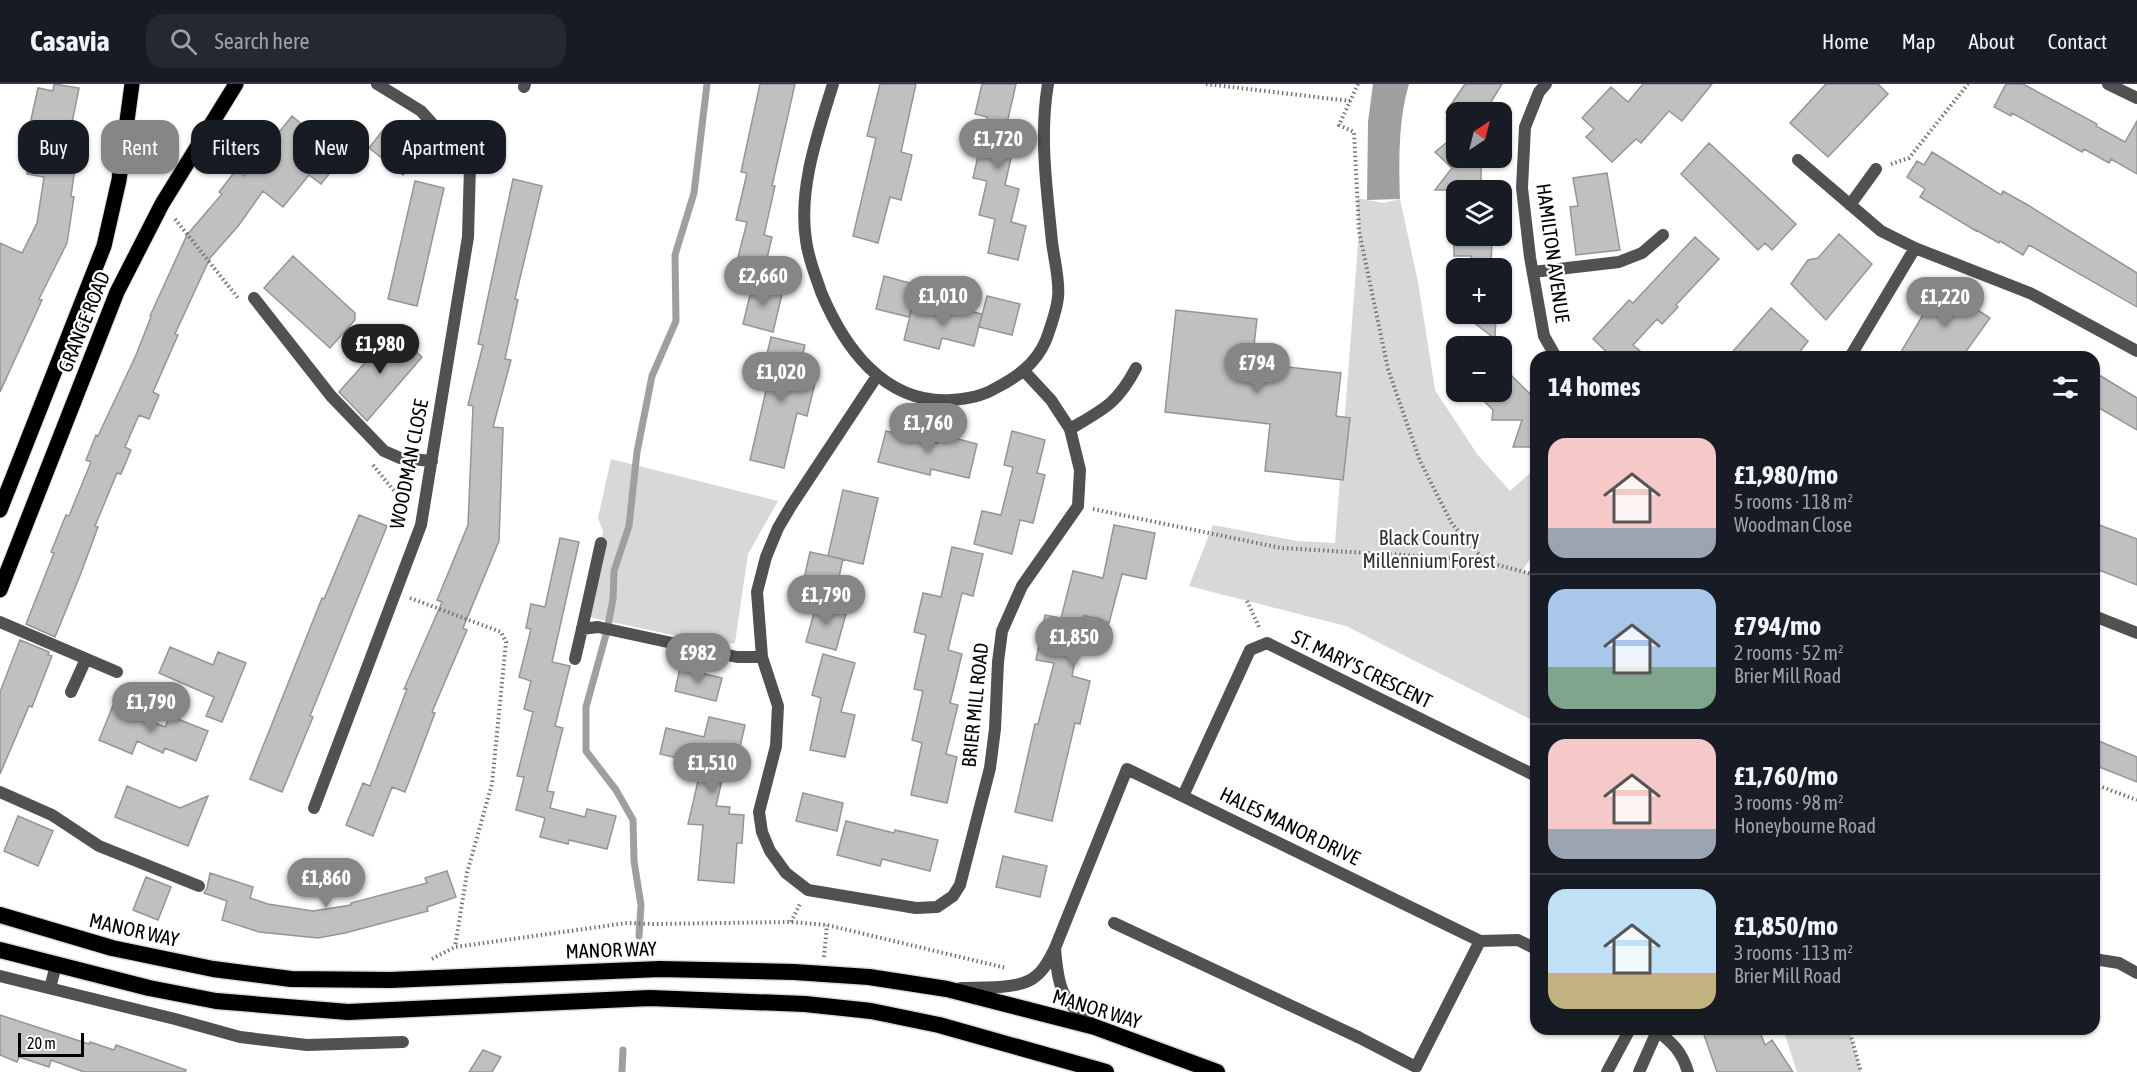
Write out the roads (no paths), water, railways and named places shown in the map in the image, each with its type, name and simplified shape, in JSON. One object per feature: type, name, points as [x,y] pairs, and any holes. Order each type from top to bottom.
[{"type":"highway","name":"MANOR WAY","points":[[0,915],[112,948],[213,969],[291,979],[401,980],[660,969],[869,977],[947,989],[1095,1027],[1218,1072]]},
{"type":"highway","points":[[0,950],[149,988],[216,1001],[348,1012],[650,998],[820,1006],[871,1011],[939,1025],[1106,1072]]},
{"type":"main road","name":"GRANGE ROAD","points":[[0,510],[104,246],[119,180],[132,84]]},
{"type":"main road","name":"GRANGE ROAD","points":[[0,590],[117,292],[162,204],[236,84]]},
{"type":"street","name":"WOODMAN CLOSE","points":[[314,808],[421,525],[468,237],[470,166],[421,111],[376,84]]},
{"type":"street","points":[[833,84],[811,156],[805,213],[805,238],[811,265],[833,320],[860,358],[877,376],[908,394],[944,401],[963,400],[984,395],[1025,372],[1045,342],[1058,297],[1046,179],[1044,110],[1048,84]]},
{"type":"street","name":"HAMILTON AVENUE","points":[[1546,84],[1539,92],[1525,128],[1522,188],[1544,336],[1553,351]]},
{"type":"street","points":[[2108,84],[2137,98]]},
{"type":"street","points":[[1798,160],[1881,231],[1914,248],[2031,294],[2137,351]]},
{"type":"street","points":[[1850,205],[1876,169]]},
{"type":"street","points":[[1533,272],[1618,262],[1642,253],[1663,235]]},
{"type":"street","points":[[1854,351],[1914,248]]},
{"type":"street","points":[[254,298],[331,396],[384,451],[400,458],[432,461]]},
{"type":"street","points":[[1025,372],[1051,400],[1070,429],[1111,404],[1125,388],[1136,368]]},
{"type":"street","points":[[582,629],[598,627],[736,657],[762,657],[757,592],[766,557],[778,528],[791,506],[877,376]]},
{"type":"street","name":"BRIER MILL ROAD","points":[[762,657],[778,706],[776,746],[759,812],[762,832],[770,851],[786,873],[808,890],[916,908],[937,907],[953,896],[960,885],[990,768],[1002,630],[1022,586],[1078,506],[1080,470],[1070,429]]},
{"type":"street","points":[[575,659],[601,543]]},
{"type":"street","points":[[2100,618],[2137,633]]},
{"type":"street","points":[[0,622],[117,672]]},
{"type":"street","name":"ST. MARY'S CRESCENT","points":[[1183,796],[1250,650],[1267,644],[1530,773]]},
{"type":"street","points":[[71,692],[86,659]]},
{"type":"street","name":"HALES MANOR DRIVE","points":[[947,989],[1011,986],[1027,982],[1042,971],[1055,948],[1127,769],[1480,941]]},
{"type":"street","points":[[0,792],[52,815],[99,846],[199,886]]},
{"type":"street","points":[[1114,923],[1358,1037],[1421,1070],[1480,941],[1518,940],[1530,946]]},
{"type":"street","name":"HALES MANOR DRIVE","points":[[1055,948],[1058,977],[1065,998],[1070,1006],[1095,1027]]},
{"type":"street","points":[[2100,960],[2120,963],[2137,973]]},
{"type":"street","points":[[50,988],[56,965]]},
{"type":"street","points":[[0,976],[231,1035],[278,1043],[307,1045],[403,1042]]},
{"type":"street","points":[[1607,1072],[1627,1035]]},
{"type":"street","points":[[1638,1072],[1655,1035]]},
{"type":"street","points":[[1663,1035],[1675,1045],[1684,1058],[1688,1072]]},
{"type":"waterway","points":[[639,936],[641,905],[634,861],[633,820],[616,790],[586,751],[586,707],[607,631],[613,599],[614,571],[629,526],[637,452],[652,376],[676,321],[675,255],[694,193],[707,84]]},
{"type":"waterway","points":[[622,1072],[623,1050]]},
{"type":"park label","name":"Black Country Millennium Forest","points":[[1429,550]]}]
